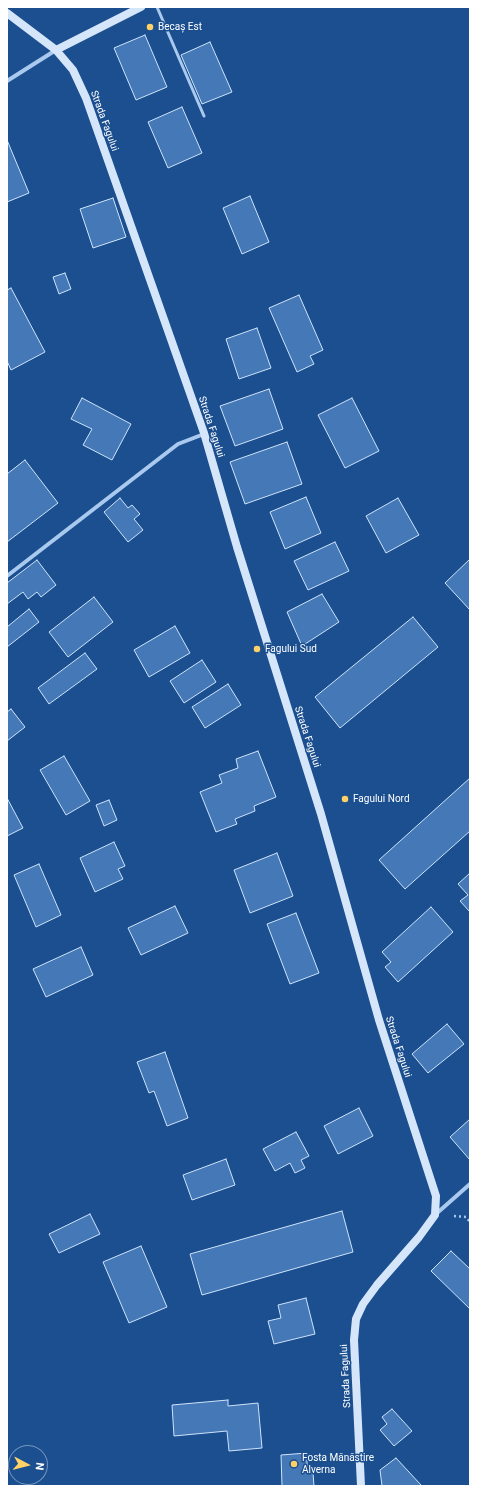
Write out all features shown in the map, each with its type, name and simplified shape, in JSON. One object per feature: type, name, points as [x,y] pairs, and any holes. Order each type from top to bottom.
[{"type":"street","points":[[7,81],[56,50],[141,7]]},
{"type":"street","name":"Strada Fagului","points":[[7,13],[39,35],[56,50],[73,70],[86,98],[204,433],[237,547],[321,814],[379,1020],[436,1196],[435,1215],[419,1237],[377,1285],[363,1304],[356,1318],[354,1340],[361,1486]]},
{"type":"street","points":[[7,576],[178,444],[204,433]]},
{"type":"street","points":[[435,1215],[470,1184]]},
{"type":"lane","points":[[157,7],[204,116]]},
{"type":"building","points":[[145,35],[167,87],[136,100],[114,48]]},
{"type":"building","points":[[210,42],[232,92],[202,104],[181,55]]},
{"type":"building","points":[[182,107],[202,153],[168,168],[148,122]]},
{"type":"building","points":[[7,140],[29,193],[7,202]]},
{"type":"building","points":[[250,196],[269,242],[242,254],[223,208]]},
{"type":"building","points":[[113,198],[126,237],[93,248],[80,209]]},
{"type":"building","points":[[65,273],[71,289],[59,294],[53,277]]},
{"type":"building","points":[[11,288],[45,352],[11,370],[7,361],[7,290]]},
{"type":"building","points":[[299,295],[323,350],[310,356],[314,364],[297,372],[269,308]]},
{"type":"building","points":[[257,328],[271,368],[239,379],[226,339]]},
{"type":"building","points":[[269,389],[283,429],[235,446],[220,406]]},
{"type":"building","points":[[82,398],[131,424],[112,460],[83,445],[92,429],[71,419]]},
{"type":"building","points":[[352,398],[379,451],[345,468],[318,415]]},
{"type":"building","points":[[287,442],[302,484],[245,504],[230,462]]},
{"type":"building","points":[[25,460],[58,503],[7,542],[7,474]]},
{"type":"building","points":[[306,497],[321,533],[285,549],[270,512]]},
{"type":"building","points":[[120,498],[128,508],[132,505],[140,514],[134,519],[143,530],[128,542],[104,512]]},
{"type":"building","points":[[398,498],[419,535],[386,553],[366,516]]},
{"type":"building","points":[[335,542],[349,571],[308,590],[294,561]]},
{"type":"building","points":[[470,559],[470,610],[445,583]]},
{"type":"building","points":[[37,560],[56,585],[41,597],[37,592],[28,599],[23,592],[7,604],[7,583]]},
{"type":"building","points":[[322,594],[339,622],[302,646],[287,612]]},
{"type":"building","points":[[94,597],[113,622],[68,657],[49,632]]},
{"type":"building","points":[[29,609],[39,622],[7,647],[7,627]]},
{"type":"building","points":[[413,617],[438,647],[340,728],[315,697]]},
{"type":"building","points":[[175,626],[190,653],[149,677],[134,650]]},
{"type":"building","points":[[85,653],[97,669],[49,704],[38,688]]},
{"type":"building","points":[[202,660],[216,682],[184,703],[170,681]]},
{"type":"building","points":[[228,684],[241,705],[205,728],[192,707]]},
{"type":"building","points":[[11,709],[25,727],[7,741],[7,712]]},
{"type":"building","points":[[258,751],[276,797],[254,806],[255,811],[235,819],[237,824],[216,832],[200,792],[222,783],[219,775],[238,768],[236,759]]},
{"type":"building","points":[[64,756],[90,801],[66,815],[40,770]]},
{"type":"building","points":[[470,778],[470,831],[405,889],[379,860]]},
{"type":"building","points":[[7,798],[23,828],[7,836]]},
{"type":"building","points":[[109,800],[117,820],[104,826],[96,805]]},
{"type":"building","points":[[114,842],[125,866],[118,869],[123,879],[95,892],[80,858]]},
{"type":"building","points":[[277,853],[293,896],[250,913],[234,870]]},
{"type":"building","points":[[39,864],[61,915],[36,927],[14,875]]},
{"type":"building","points":[[470,873],[470,912],[460,901],[468,895],[458,884]]},
{"type":"building","points":[[175,906],[188,933],[141,955],[128,928]]},
{"type":"building","points":[[431,907],[453,932],[398,982],[385,967],[391,962],[382,952]]},
{"type":"building","points":[[296,913],[319,973],[290,984],[267,924]]},
{"type":"building","points":[[81,947],[93,975],[46,997],[33,969]]},
{"type":"building","points":[[447,1024],[464,1044],[428,1073],[412,1054]]},
{"type":"building","points":[[165,1052],[188,1118],[167,1126],[154,1091],[149,1093],[137,1062]]},
{"type":"building","points":[[359,1108],[373,1136],[338,1154],[324,1126]]},
{"type":"building","points":[[470,1119],[470,1160],[450,1137]]},
{"type":"building","points":[[296,1132],[309,1156],[301,1160],[305,1168],[295,1173],[290,1163],[275,1171],[263,1149]]},
{"type":"building","points":[[226,1159],[235,1185],[192,1200],[183,1175]]},
{"type":"building","points":[[342,1211],[353,1252],[202,1295],[190,1254]]},
{"type":"building","points":[[90,1214],[100,1234],[59,1253],[49,1234]]},
{"type":"building","points":[[141,1246],[167,1307],[129,1323],[103,1262]]},
{"type":"building","points":[[451,1251],[470,1269],[470,1309],[431,1271]]},
{"type":"building","points":[[306,1298],[315,1334],[274,1344],[268,1321],[281,1318],[278,1305]]},
{"type":"building","points":[[228,1400],[228,1406],[258,1403],[262,1448],[229,1451],[227,1431],[174,1436],[172,1405]]},
{"type":"building","points":[[392,1409],[412,1431],[394,1446],[380,1430],[387,1424],[382,1417]]},
{"type":"building","name":"Fosta Mănăstire Alverna","points":[[307,1453],[307,1473],[313,1473],[314,1486],[282,1486],[281,1455]]},
{"type":"building","points":[[396,1458],[421,1485],[420,1486],[382,1486],[380,1470]]},
{"type":"place","name":"Becaș Est","points":[[150,27]]},
{"type":"place","name":"Fagului Sud","points":[[257,649]]},
{"type":"place","name":"Fagului Nord","points":[[345,799]]},
{"type":"place","name":"Fosta Mănăstire Alverna","points":[[294,1464]]}]
